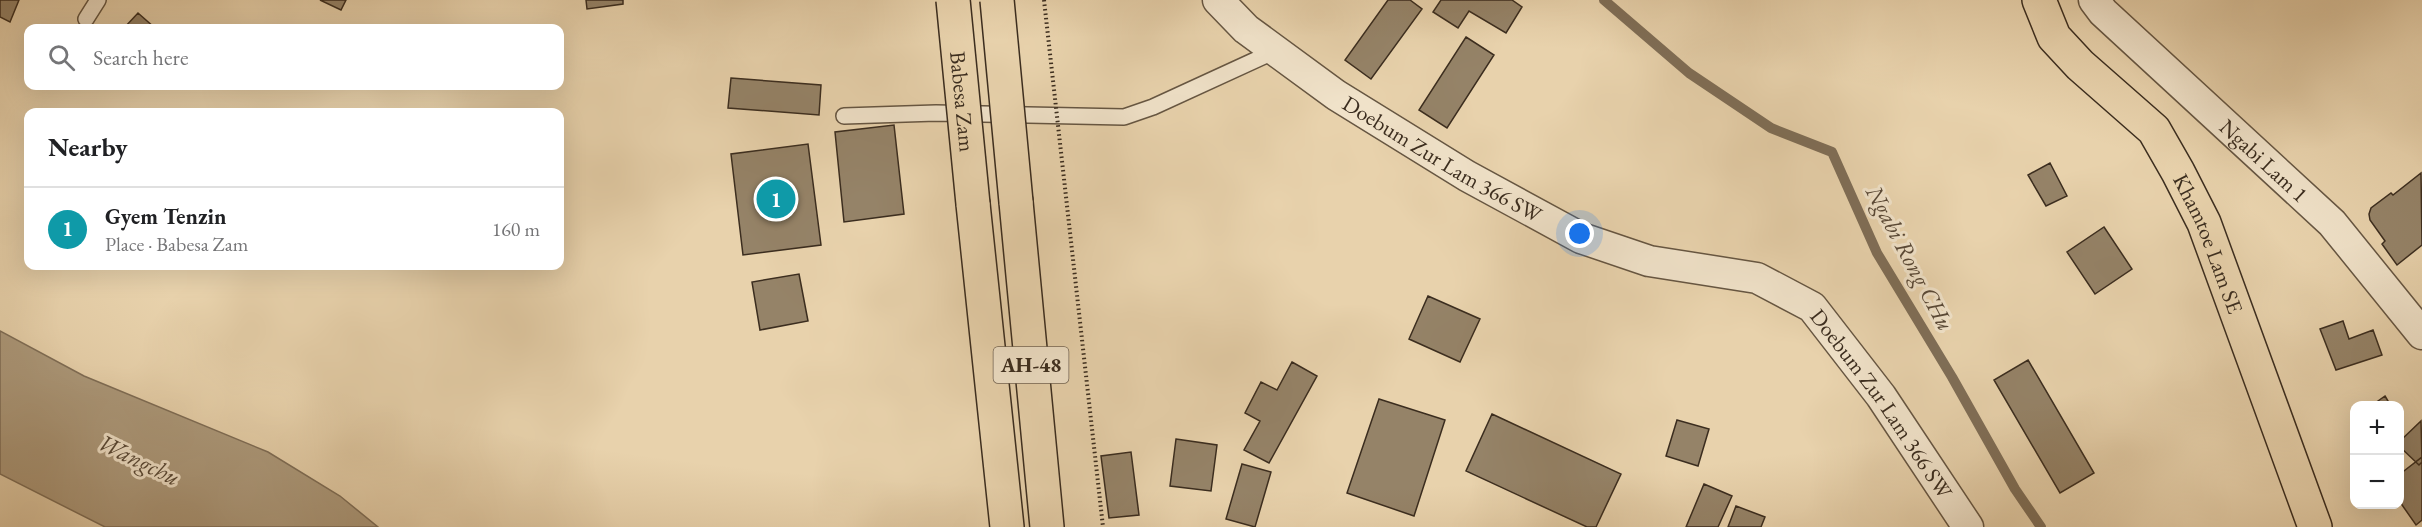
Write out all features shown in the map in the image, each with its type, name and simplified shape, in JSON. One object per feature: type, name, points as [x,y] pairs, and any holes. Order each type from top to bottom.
[{"type":"main road","name":"Babesa Zam","points":[[953,0],[1007,527]]},
{"type":"main road","name":"Babesa Zam","points":[[997,0],[1047,527]]},
{"type":"main road","name":"Khamtoe Lam SE","points":[[2039,0],[2054,36],[2080,65],[2154,130],[2178,172],[2204,222],[2315,527]]},
{"type":"street","name":"Doebum Zur Lam 366 SW","points":[[1218,0],[1246,29],[1336,95],[1467,176],[1581,238],[1649,261],[1757,278],[1812,307],[1881,396],[1968,527]]},
{"type":"street","name":"Ngabi Lam 1","points":[[2094,0],[2103,12],[2332,223],[2422,334]]},
{"type":"lane","points":[[86,19],[98,0]]},
{"type":"lane","points":[[844,116],[936,112],[1124,117],[1153,107],[1275,51]]},
{"type":"path","points":[[1044,0],[1103,527]]},
{"type":"water","name":"Wangchu","points":[[0,331],[84,376],[268,452],[340,496],[378,527],[105,527],[0,474]]},
{"type":"building","points":[[0,0],[19,0],[10,22],[0,17]]},
{"type":"building","points":[[320,0],[346,0],[341,10]]},
{"type":"building","points":[[586,0],[623,0],[623,4],[587,9]]},
{"type":"building","points":[[1388,0],[1410,0],[1422,9],[1371,79],[1345,60]]},
{"type":"building","points":[[1441,0],[1512,0],[1522,7],[1506,33],[1469,11],[1458,28],[1433,12]]},
{"type":"building","points":[[138,13],[150,24],[128,24]]},
{"type":"building","points":[[1466,37],[1494,55],[1447,128],[1419,110]]},
{"type":"building","points":[[731,78],[821,85],[819,115],[728,108]]},
{"type":"building","points":[[894,125],[904,214],[844,222],[835,132]]},
{"type":"building","points":[[808,144],[821,245],[743,255],[731,154]]},
{"type":"building","points":[[2050,163],[2067,196],[2046,206],[2028,175]]},
{"type":"building","points":[[2421,173],[2422,245],[2397,265],[2382,244],[2385,241],[2370,220],[2369,214],[2371,208],[2391,193],[2393,195]]},
{"type":"building","points":[[2104,227],[2132,269],[2095,294],[2067,252]]},
{"type":"building","points":[[799,274],[808,321],[760,330],[752,282]]},
{"type":"building","points":[[1428,296],[1480,319],[1460,362],[1409,339]]},
{"type":"building","points":[[2343,321],[2349,339],[2373,330],[2382,355],[2336,370],[2320,329]]},
{"type":"building","points":[[2028,360],[2094,473],[2060,493],[1994,380]]},
{"type":"building","points":[[1292,362],[1317,376],[1269,463],[1244,450],[1260,421],[1245,413],[1261,382],[1277,390]]},
{"type":"building","points":[[2385,396],[2388,401],[2378,401]]},
{"type":"building","points":[[1379,399],[1445,420],[1414,516],[1347,493]]},
{"type":"building","points":[[1492,414],[1621,474],[1596,527],[1587,527],[1466,471]]},
{"type":"building","points":[[1677,420],[1709,429],[1698,466],[1666,456]]},
{"type":"building","points":[[2421,421],[2422,462],[2419,465],[2404,451],[2404,437]]},
{"type":"building","points":[[1176,439],[1217,445],[1211,491],[1170,486]]},
{"type":"building","points":[[1131,452],[1139,515],[1109,518],[1101,456]]},
{"type":"building","points":[[2422,457],[2422,520],[2416,525],[2404,508],[2404,471]]},
{"type":"building","points":[[1242,464],[1271,472],[1255,527],[1226,519]]},
{"type":"building","points":[[1704,484],[1732,496],[1718,527],[1686,527]]},
{"type":"building","points":[[1736,506],[1765,517],[1761,527],[1728,527]]},
{"type":"waterway","name":"Ngabi Rong CHu","points":[[1604,0],[1689,73],[1771,128],[1832,152],[1877,253],[1952,377],[2015,489],[2041,527]]},
{"type":"place","name":"Gyem Tenzin","points":[[776,199]]}]
